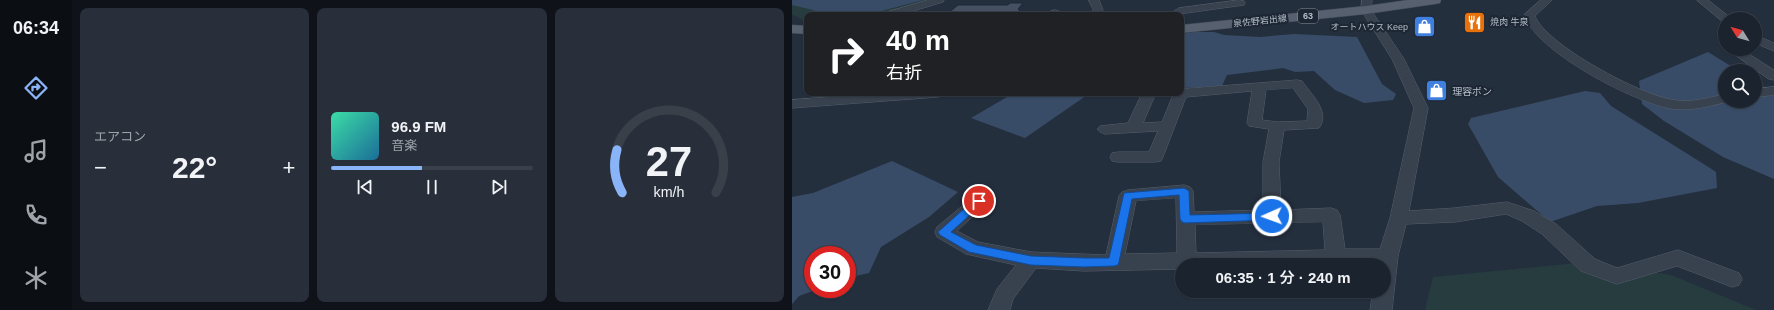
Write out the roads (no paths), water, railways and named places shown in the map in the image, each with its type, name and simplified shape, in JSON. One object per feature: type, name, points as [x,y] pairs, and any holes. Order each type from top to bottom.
[{"type":"main road","name":"泉佐野岩出線","points":[[1184,29],[1367,5],[1435,0]]},
{"type":"main road","points":[[792,29],[804,30]]},
{"type":"street","points":[[898,12],[939,0]]},
{"type":"street","points":[[1094,0],[1098,10],[1097,12]]},
{"type":"street","points":[[1547,0],[1529,15],[1533,25],[1546,37],[1582,63],[1624,87],[1648,98],[1665,103],[1682,106],[1700,106],[1718,100]]},
{"type":"street","points":[[1702,0],[1718,13]]},
{"type":"street","points":[[1180,9],[1240,3]]},
{"type":"street","points":[[1286,258],[1388,256],[1399,218],[1421,108],[1398,59],[1367,5]]},
{"type":"street","points":[[1739,56],[1774,76]]},
{"type":"street","points":[[1184,94],[1260,87],[1297,84],[1315,108],[1314,125],[1277,126],[1254,123],[1260,87]]},
{"type":"street","points":[[1762,92],[1774,91]]},
{"type":"street","points":[[792,104],[898,96]]},
{"type":"street","points":[[1134,127],[1148,96]]},
{"type":"street","points":[[1118,157],[1156,157],[1178,96]]},
{"type":"street","points":[[1105,129],[1168,126]]},
{"type":"street","points":[[1272,216],[1271,162],[1277,126]]},
{"type":"street","points":[[1114,262],[1128,196],[1184,191],[1187,258]]},
{"type":"street","points":[[979,201],[944,232],[973,249],[1031,260],[1084,263],[1175,260]]},
{"type":"street","points":[[1399,218],[1455,215],[1507,208],[1528,216],[1549,229],[1588,265],[1617,276],[1678,258],[1732,279]]},
{"type":"street","points":[[1185,219],[1331,215],[1336,257]]},
{"type":"street","points":[[999,310],[1004,295],[1031,260]]},
{"type":"street","points":[[1381,310],[1382,298]]},
{"type":"water","points":[[792,0],[923,0],[877,12],[818,12],[792,5]]},
{"type":"water","points":[[1214,32],[1224,35],[1260,37],[1294,34],[1357,37],[1382,84],[1396,94],[1393,100],[1364,103],[1335,90],[1314,71],[1295,72],[1283,68],[1227,75],[1222,86],[1184,88],[1184,34]]},
{"type":"water","points":[[1708,52],[1728,64],[1718,64],[1718,108],[1762,108],[1762,85],[1774,93],[1774,179],[1723,157],[1664,121],[1642,104],[1639,81]]},
{"type":"water","points":[[1585,91],[1600,93],[1611,106],[1716,172],[1717,188],[1638,203],[1597,206],[1550,222],[1498,177],[1468,124],[1471,118]]},
{"type":"water","points":[[1009,96],[1086,96],[1025,138],[971,118]]},
{"type":"water","points":[[892,161],[958,192],[929,217],[881,247],[869,273],[856,276],[856,246],[804,246],[804,294],[799,296],[792,304],[792,197],[813,193]]},
{"type":"place","name":"焼肉 牛泉","points":[[1475,22]]},
{"type":"place","name":"オートハウス Keep","points":[[1424,27]]},
{"type":"place","name":"理容ボン","points":[[1437,91]]}]
